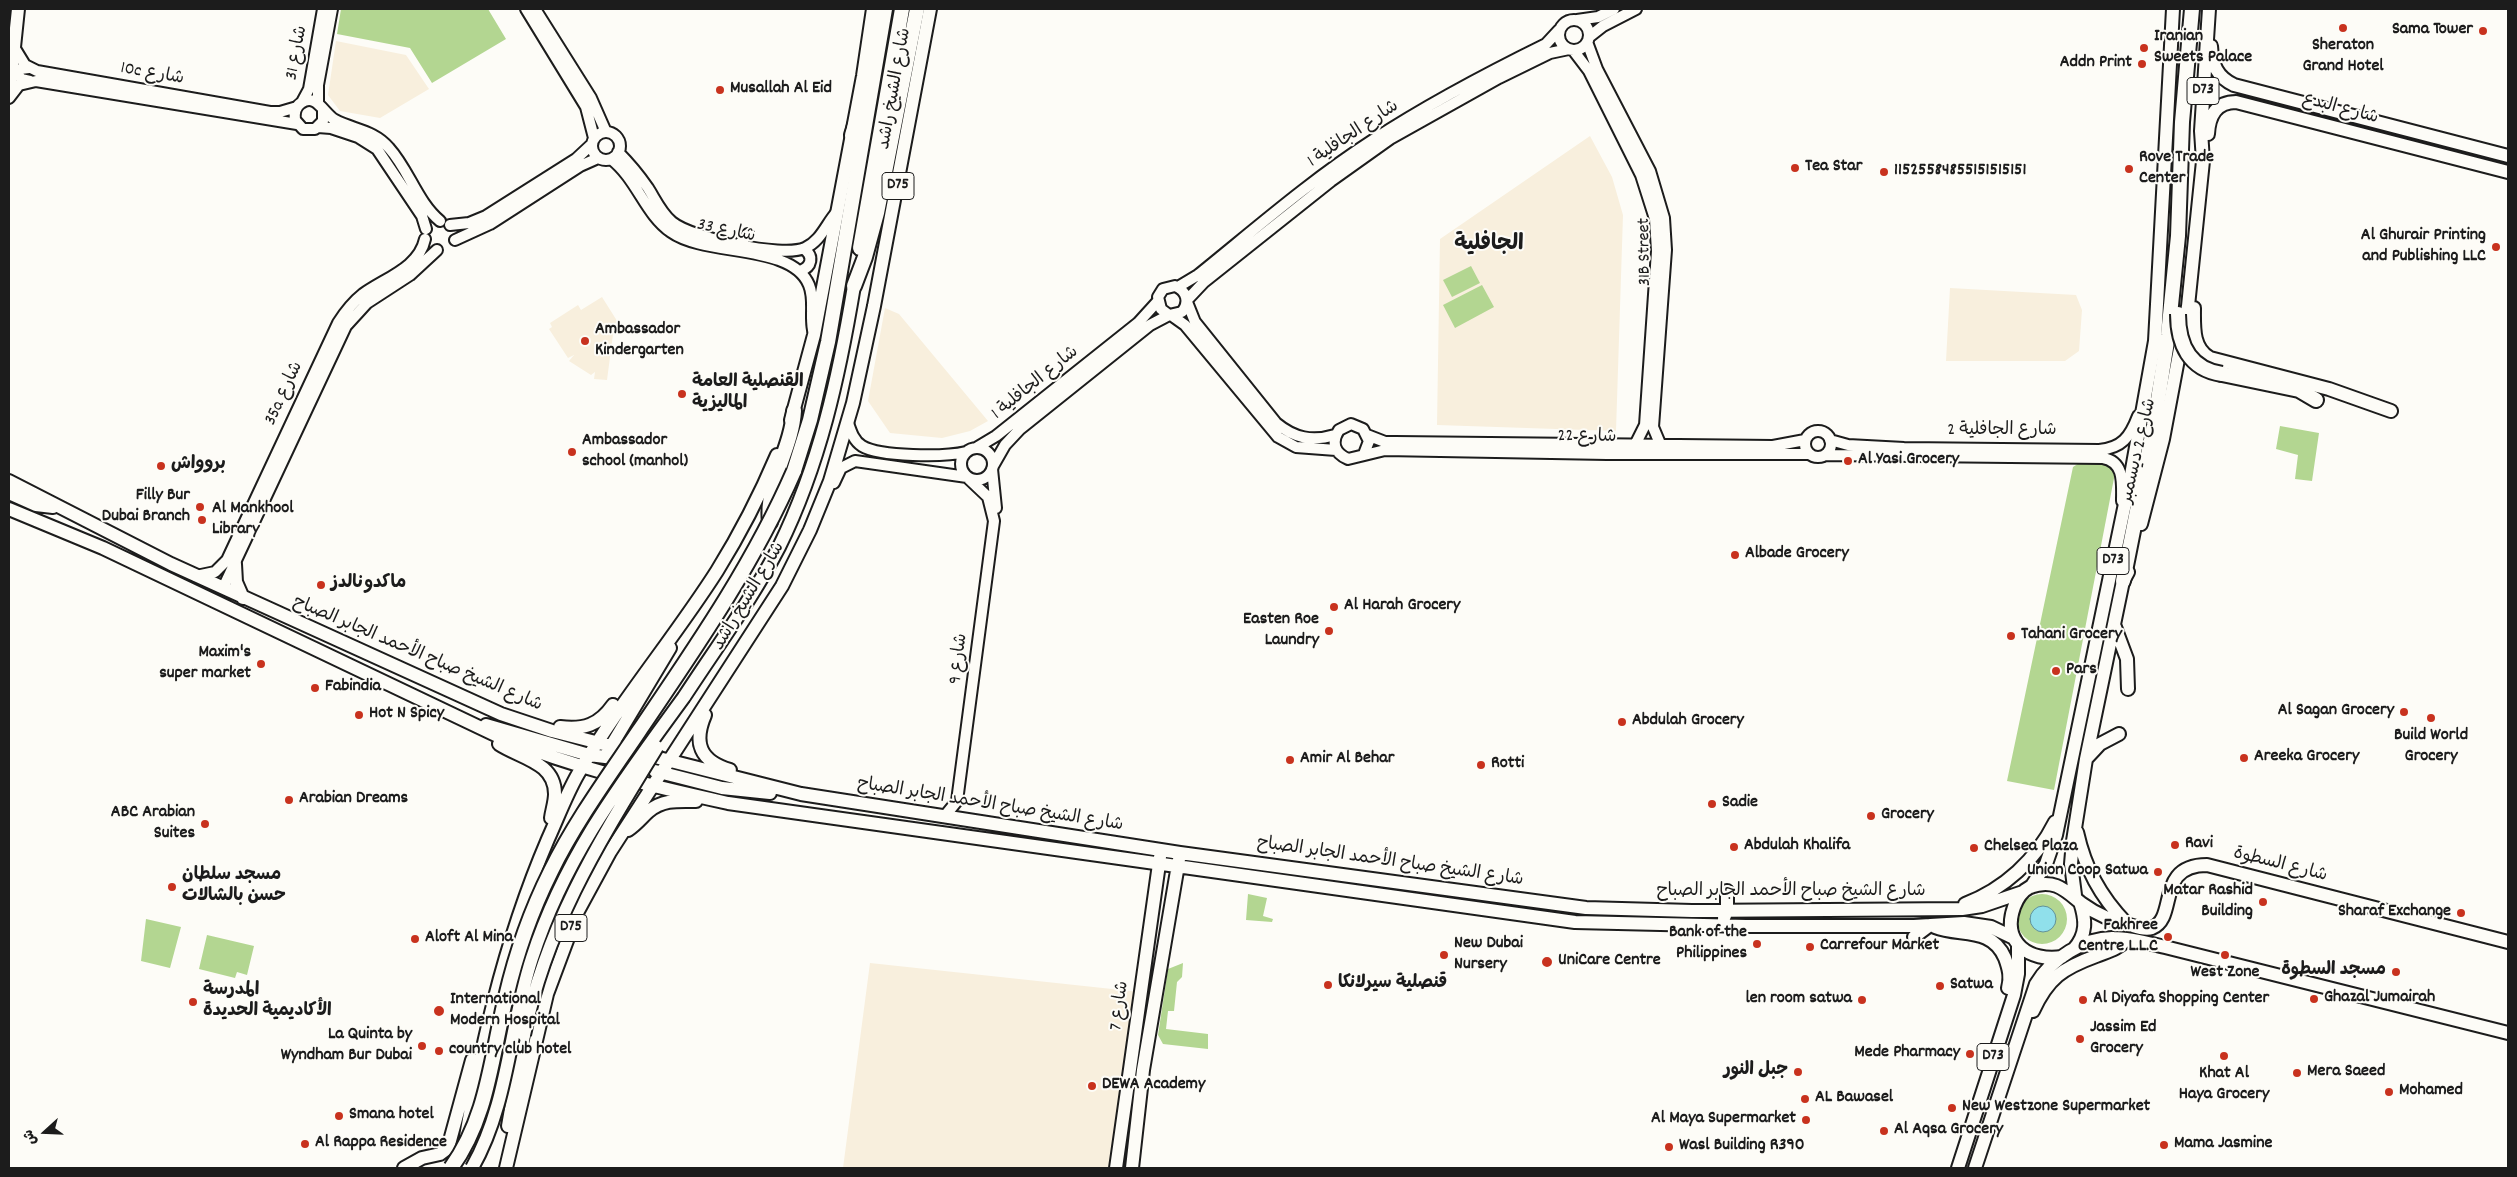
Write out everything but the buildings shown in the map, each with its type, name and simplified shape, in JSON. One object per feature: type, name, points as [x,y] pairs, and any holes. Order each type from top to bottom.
[{"type":"highway","name":"شارع الشيخ راشد","points":[[451,1168],[468,1140],[483,1103],[512,975],[533,912],[551,872],[587,808],[726,601],[770,522],[794,471],[817,393],[839,282],[885,9]]},
{"type":"highway","name":"شارع الشيخ راشد","points":[[854,286],[902,9]]},
{"type":"highway","points":[[854,286],[878,214],[918,9]]},
{"type":"highway","points":[[2123,581],[2165,361],[2178,236],[2181,152],[2192,9]]},
{"type":"highway","points":[[852,135],[879,44]]},
{"type":"highway","points":[[2181,152],[2187,185],[2187,213],[2178,314],[2180,338],[2187,354],[2200,366],[2222,374],[2299,390],[2316,400]]},
{"type":"highway","points":[[770,522],[769,503],[788,446],[794,411]]},
{"type":"main road","points":[[9,96],[18,9]]},
{"type":"main road","name":"شارع الشيخ راشد","points":[[461,1168],[478,1074],[508,950],[537,864],[586,761],[607,758],[641,677],[716,572],[743,527],[774,464],[794,411],[814,335],[852,135],[873,9]]},
{"type":"main road","name":"شارع الشيخ راشد","points":[[505,1168],[547,994],[561,952],[588,891],[622,834],[782,586],[823,500],[848,423],[887,241],[930,9]]},
{"type":"main road","name":"شارع 2 ديسمبر","points":[[2027,890],[2050,854],[2062,809],[2155,341],[2159,199],[2170,71],[2173,9]]},
{"type":"main road","name":"شارع 2 ديسمبر","points":[[2078,899],[2070,864],[2086,759],[2123,581],[2132,561],[2163,439],[2186,324],[2203,160],[2200,131],[2209,9]]},
{"type":"main road","points":[[2207,22],[2211,33],[2214,65],[2226,81]]},
{"type":"main road","points":[[2161,81],[2170,71]]},
{"type":"main road","points":[[2224,104],[2211,100],[2208,91],[2215,81],[2226,81]]},
{"type":"main road","name":"شارع البدع","points":[[2226,81],[2242,88],[2508,156]]},
{"type":"main road","name":"شارع البدع","points":[[2224,104],[2242,103],[2508,172]]},
{"type":"main road","points":[[2203,160],[2210,116],[2224,104]]},
{"type":"main road","points":[[2192,272],[2196,341],[2201,352],[2207,356],[2333,390],[2391,411]]},
{"type":"main road","points":[[472,1168],[485,1144],[496,1114],[524,982],[539,936],[579,848],[602,812],[684,697],[769,565],[810,476],[835,387],[854,286]]},
{"type":"main road","name":"شارع الشيخ صباح الأحمد الجابر الصباح","points":[[9,481],[82,520],[196,576],[485,707],[535,726],[607,758],[638,782],[653,786],[714,799],[1178,868],[1574,922],[1674,926],[1750,932],[1964,923],[1982,925],[1999,930],[2016,942]]},
{"type":"main road","points":[[9,493],[39,506],[58,506]]},
{"type":"main road","name":"شارع الشيخ صباح الأحمد الجابر الصباح","points":[[10,511],[103,548],[482,729],[535,751],[586,761],[607,758],[641,762],[668,762],[791,792],[966,821],[1180,853],[1571,901],[1610,910],[1688,906],[1727,911],[1951,910],[1982,906],[2027,890]]},
{"type":"main road","points":[[235,564],[236,582],[243,598]]},
{"type":"main road","points":[[176,582],[186,581],[216,594],[223,588]]},
{"type":"main road","points":[[2114,621],[2117,637],[2127,659],[2128,689]]},
{"type":"main road","points":[[677,629],[661,667],[607,758],[641,762],[661,773],[733,790],[768,793],[791,792]]},
{"type":"main road","points":[[293,638],[305,633],[339,648],[355,648]]},
{"type":"main road","points":[[535,726],[578,728],[594,724],[606,715],[622,692],[641,677]]},
{"type":"main road","points":[[505,1168],[509,1116],[524,1035],[540,971],[571,894],[588,861],[663,737],[684,697]]},
{"type":"main road","points":[[709,698],[707,710],[699,730],[699,740],[703,753],[717,766],[750,776],[766,786]]},
{"type":"main road","points":[[462,720],[501,728],[586,761]]},
{"type":"main road","points":[[482,729],[504,748],[540,764],[550,775],[555,795],[549,838]]},
{"type":"main road","points":[[2086,759],[2100,744],[2119,734]]},
{"type":"main road","points":[[588,891],[598,853],[638,782],[641,762]]},
{"type":"main road","points":[[622,834],[661,804],[676,801],[714,799]]},
{"type":"main road","points":[[1951,910],[1984,896],[2015,874],[2044,840],[2062,809]]},
{"type":"main road","points":[[2075,825],[2089,871],[2104,899],[2127,924]]},
{"type":"main road","name":"شارع 7","points":[[1116,1168],[1162,850]]},
{"type":"main road","name":"شارع 7","points":[[1132,1168],[1143,1070],[1180,853]]},
{"type":"main road","points":[[1300,858],[1309,870]]},
{"type":"main road","name":"شارع السطوة","points":[[2165,947],[2161,937],[2163,916],[2176,879],[2189,868],[2207,865],[2508,942]]},
{"type":"main road","points":[[2163,916],[2156,925],[2149,929],[2127,924],[2108,918],[2054,885],[2027,890],[2011,914],[2011,926],[2016,942],[2033,956],[2042,958],[2067,954],[2100,939],[2127,939],[2508,1034]]},
{"type":"main road","points":[[1674,926],[1683,921],[1720,920],[1726,916],[1727,892]]},
{"type":"main road","points":[[1378,895],[1386,905]]},
{"type":"main road","points":[[1884,899],[1900,910]]},
{"type":"main road","points":[[2067,954],[2083,935],[2085,918],[2078,899]]},
{"type":"main road","points":[[1914,937],[1930,925],[1948,932],[1978,934],[1997,946],[2003,954],[2010,972],[2005,1002],[2005,1019]]},
{"type":"main road","points":[[2020,1035],[2051,980],[2088,959],[2115,950],[2127,939]]},
{"type":"main road","name":"D73","points":[[1958,1168],[2018,974],[2016,942]]},
{"type":"main road","points":[[404,1168],[422,1158],[440,1154],[449,1145],[494,972],[501,958],[508,950]]},
{"type":"main road","name":"D73","points":[[1975,1168],[2036,984],[2047,968],[2067,954]]},
{"type":"main road","points":[[1140,992],[1148,1002],[1147,1021],[1151,1029]]},
{"type":"street","name":"شارع 31","points":[[299,104],[310,84],[323,9]]},
{"type":"street","name":"شارع 31","points":[[321,106],[318,85],[332,9]]},
{"type":"street","points":[[526,9],[583,102],[590,119],[594,154],[598,158]]},
{"type":"street","points":[[455,240],[454,232],[428,209],[392,152],[383,142],[368,131],[337,121],[321,106],[310,100],[299,104],[294,116],[297,124],[307,130],[318,127],[331,128],[358,137],[377,149],[422,216],[431,248],[438,250],[448,248],[455,240],[490,224],[580,166],[598,158],[614,156],[618,139],[606,132],[588,91],[535,9]]},
{"type":"street","points":[[1614,9],[1598,16],[1566,21],[1559,30],[1560,42],[1571,49],[1581,48],[1603,26],[1636,9]]},
{"type":"street","points":[[1577,20],[1586,26],[1588,39]]},
{"type":"street","name":"شارع الجافلية 1","points":[[1178,287],[1198,275],[1312,183],[1371,140],[1415,114],[1546,44],[1559,30]]},
{"type":"street","name":"31B Street","points":[[1588,39],[1597,69],[1650,171],[1664,218],[1666,250],[1653,427],[1661,446]]},
{"type":"street","points":[[14,46],[20,59],[29,68]]},
{"type":"street","name":"شارع الجافلية 1","points":[[1187,301],[1198,286],[1331,181],[1390,139],[1499,78],[1550,53],[1571,49]]},
{"type":"street","name":"31B Street","points":[[1571,49],[1589,71],[1641,174],[1655,220],[1656,251],[1645,425],[1635,445]]},
{"type":"street","name":"10c شارع","points":[[29,68],[38,72],[270,112],[286,111],[299,104]]},
{"type":"street","points":[[29,68],[20,69],[18,74],[21,79],[30,81]]},
{"type":"street","name":"10c شارع","points":[[30,81],[297,124]]},
{"type":"street","points":[[9,96],[15,89],[30,81]]},
{"type":"street","points":[[318,127],[323,121],[321,106]]},
{"type":"street","points":[[426,234],[432,223],[469,224],[486,216],[576,159],[592,142],[606,132]]},
{"type":"street","name":"شارع 33","points":[[614,156],[641,178],[664,214],[673,223],[695,234],[739,244],[786,251],[804,249]]},
{"type":"street","name":"شارع 33","points":[[614,156],[662,224],[678,236],[729,250],[782,260],[800,271]]},
{"type":"street","points":[[814,335],[811,322],[811,290],[800,271],[808,267],[810,261],[810,255],[804,249],[818,239],[837,212]]},
{"type":"street","name":"35a شارع","points":[[196,576],[215,572],[227,560],[338,323],[362,295],[415,260],[422,250],[426,234]]},
{"type":"street","points":[[739,244],[748,234]]},
{"type":"street","name":"35a شارع","points":[[223,588],[346,326],[367,303],[410,275],[438,250]]},
{"type":"street","points":[[1335,435],[1308,439],[1291,434],[1276,423],[1195,322],[1184,292],[1178,287],[1171,286],[1163,289],[1158,301],[1161,310],[1185,325],[1278,437],[1296,447],[1336,450],[1348,459],[1359,458],[1364,454],[1368,448],[1367,435],[1363,429],[1351,424],[1339,430],[1335,435],[1336,450]]},
{"type":"street","name":"شارع الجافلية 1","points":[[848,423],[856,441],[868,449],[938,456],[971,450],[996,436],[1138,323],[1158,301]]},
{"type":"street","points":[[1170,315],[1182,312],[1187,301]]},
{"type":"street","name":"شارع الجافلية 1","points":[[993,467],[1004,445],[1020,429],[1144,329],[1170,315]]},
{"type":"street","name":"شارع الجافلية 2","points":[[1830,440],[1848,445],[1904,448],[2108,449],[2120,445],[2131,434],[2145,399]]},
{"type":"street","points":[[1824,432],[1830,440],[1830,448],[1825,455],[1817,457],[1810,454],[1806,448],[1806,440],[1811,433],[1824,432]]},
{"type":"street","name":"شارع 22","points":[[1367,435],[1385,442],[1661,446],[1773,446],[1806,440]]},
{"type":"street","points":[[823,500],[831,490],[841,468],[855,461],[968,478],[983,479],[993,467],[988,453],[971,450],[960,465],[968,478]]},
{"type":"street","name":"شارع 22","points":[[1364,454],[1385,450],[1608,454],[1810,454]]},
{"type":"street","name":"شارع الجافلية 2","points":[[1825,455],[2110,460],[2118,467],[2121,475],[2122,513]]},
{"type":"street","name":"شارع 9","points":[[957,801],[996,512],[993,467]]},
{"type":"street","name":"شارع 9","points":[[968,478],[988,497],[994,521]]},
{"type":"street","points":[[944,817],[957,801],[966,821]]},
{"type":"shaded area","points":[[336,41],[406,55],[429,89],[380,118],[340,111],[328,95]]},
{"type":"shaded area","points":[[1590,136],[1612,177],[1623,215],[1616,431],[1437,425],[1440,239]]},
{"type":"shaded area","points":[[1950,288],[2076,295],[2082,310],[2079,351],[2065,361],[1946,361]]},
{"type":"shaded area","name":"Ambassador Kindergarten","points":[[602,297],[619,324],[614,327],[607,380],[594,379],[595,372],[591,375],[569,361],[574,355],[568,358],[549,329],[552,327],[550,323],[578,305],[581,310]]},
{"type":"shaded area","points":[[885,308],[899,314],[988,421],[970,431],[942,438],[890,433],[868,401]]},
{"type":"shaded area","points":[[870,963],[1140,992],[1115,1168],[843,1168]]},
{"type":"green space","points":[[341,9],[488,9],[506,39],[432,83],[410,48],[337,34]]},
{"type":"green space","points":[[1471,266],[1480,283],[1452,297],[1443,280]]},
{"type":"green space","points":[[1482,285],[1494,307],[1455,328],[1443,305]]},
{"type":"green space","points":[[2280,426],[2319,433],[2312,481],[2295,479],[2298,455],[2276,449]]},
{"type":"green space","points":[[2087,458],[2110,461],[2115,473],[2054,790],[2007,781],[2073,467]]},
{"type":"green space","points":[[1248,894],[1267,898],[1263,916],[1273,919],[1272,922],[1246,920]]},
{"type":"green space","points":[[2042,894],[2060,901],[2067,919],[2060,937],[2042,944],[2024,937],[2017,919],[2024,901]]},
{"type":"green space","points":[[146,919],[181,927],[170,968],[141,961]]},
{"type":"green space","points":[[207,935],[254,946],[247,975],[237,972],[235,978],[199,969]]},
{"type":"green space","points":[[1183,963],[1182,977],[1177,982],[1174,1011],[1168,1011],[1166,1029],[1208,1034],[1208,1049],[1163,1044],[1158,1035],[1168,969]]},
{"type":"water","points":[[2043,906],[2052,910],[2056,919],[2052,928],[2043,932],[2034,928],[2030,919],[2034,910]]},
{"type":"place","name":"Sheraton Grand Hotel","points":[[2343,28]]},
{"type":"place","name":"Sama Tower","points":[[2483,31]]},
{"type":"place","name":"Iranian Sweets Palace","points":[[2144,48]]},
{"type":"place","name":"Addn Print","points":[[2142,64]]},
{"type":"place","name":"Musallah Al Eid","points":[[720,90]]},
{"type":"place","name":"Tea Star","points":[[1795,168]]},
{"type":"place","name":"Rove Trade Center","points":[[2129,169]]},
{"type":"place","name":"11525584855151515151","points":[[1884,172]]},
{"type":"place","name":"Al Ghurair Printing and Publishing LLC","points":[[2496,247]]},
{"type":"place","name":"Ambassador Kindergarten","points":[[585,341]]},
{"type":"place","name":"القنصلية العامة الماليزية","points":[[682,394]]},
{"type":"place","name":"Ambassador school (manhol)","points":[[572,452]]},
{"type":"place","name":"Al Yasi Grocery","points":[[1848,461]]},
{"type":"place","name":"بروواش","points":[[161,466]]},
{"type":"place","name":"Filly Bur Dubai Branch","points":[[200,507]]},
{"type":"place","name":"Al Mankhool Library","points":[[202,520]]},
{"type":"place","name":"Albade Grocery","points":[[1735,555]]},
{"type":"place","name":"ماكدونالدز","points":[[321,585]]},
{"type":"place","name":"Al Harah Grocery","points":[[1334,607]]},
{"type":"place","name":"Easten Roe Laundry","points":[[1329,631]]},
{"type":"place","name":"Tahani Grocery","points":[[2011,636]]},
{"type":"place","name":"Maxim's super market","points":[[261,664]]},
{"type":"place","name":"Pars","points":[[2056,671]]},
{"type":"place","name":"Fabindia","points":[[315,688]]},
{"type":"place","name":"Al Sagan Grocery","points":[[2404,712]]},
{"type":"place","name":"Hot N Spicy","points":[[359,715]]},
{"type":"place","name":"Build World Grocery","points":[[2431,718]]},
{"type":"place","name":"Abdulah Grocery","points":[[1622,722]]},
{"type":"place","name":"Areeka Grocery","points":[[2244,758]]},
{"type":"place","name":"Amir Al Behar","points":[[1290,760]]},
{"type":"place","name":"Rotti","points":[[1481,765]]},
{"type":"place","name":"Arabian Dreams","points":[[289,800]]},
{"type":"place","name":"Sadie","points":[[1712,804]]},
{"type":"place","name":"Grocery","points":[[1871,816]]},
{"type":"place","name":"ABC Arabian Suites","points":[[205,824]]},
{"type":"place","name":"Ravi","points":[[2175,845]]},
{"type":"place","name":"Abdulah Khalifa","points":[[1734,847]]},
{"type":"place","name":"Chelsea Plaza","points":[[1974,848]]},
{"type":"place","name":"Union Coop Satwa","points":[[2158,872]]},
{"type":"place","name":"مسجد سلطان حسن بالشالات","points":[[172,887]]},
{"type":"place","name":"Matar Rashid Building","points":[[2263,902]]},
{"type":"place","name":"Sharaf Exchange","points":[[2461,913]]},
{"type":"place","name":"Fakhree Centre L.L.C","points":[[2168,937]]},
{"type":"place","name":"Aloft Al Mina","points":[[415,939]]},
{"type":"place","name":"Bank of the Philippines","points":[[1757,944]]},
{"type":"place","name":"Carrefour Market","points":[[1810,947]]},
{"type":"place","name":"New Dubai Nursery","points":[[1444,955]]},
{"type":"place","name":"West Zone","points":[[2225,955]]},
{"type":"place","name":"UniCare Centre","points":[[1547,962]]},
{"type":"place","name":"مسجد السطوة","points":[[2396,972]]},
{"type":"place","name":"قنصلية سيرلانكا","points":[[1328,985]]},
{"type":"place","name":"Satwa","points":[[1940,986]]},
{"type":"place","name":"Ghazal Jumairah","points":[[2314,999]]},
{"type":"place","name":"len room satwa","points":[[1862,1000]]},
{"type":"place","name":"Al Diyafa Shopping Center","points":[[2083,1000]]},
{"type":"place","name":"المدرسة الأكاديمية الحديدة","points":[[193,1002]]},
{"type":"place","name":"International Modern Hospital","points":[[439,1011]]},
{"type":"place","name":"Jassim Ed Grocery","points":[[2080,1039]]},
{"type":"place","name":"La Quinta by Wyndham Bur Dubai","points":[[422,1046]]},
{"type":"place","name":"country club hotel","points":[[439,1051]]},
{"type":"place","name":"Mede Pharmacy","points":[[1970,1054]]},
{"type":"place","name":"Khat Al Haya Grocery","points":[[2224,1056]]},
{"type":"place","name":"جبل النور","points":[[1798,1072]]},
{"type":"place","name":"Mera Saeed","points":[[2297,1073]]},
{"type":"place","name":"DEWA Academy","points":[[1092,1086]]},
{"type":"place","name":"Mohamed","points":[[2389,1092]]},
{"type":"place","name":"AL Bawasel","points":[[1805,1099]]},
{"type":"place","name":"New Westzone Supermarket","points":[[1952,1108]]},
{"type":"place","name":"Smana hotel","points":[[339,1116]]},
{"type":"place","name":"Al Maya Supermarket","points":[[1806,1120]]},
{"type":"place","name":"Al Aqsa Grocery","points":[[1884,1131]]},
{"type":"place","name":"Al Rappa Residence","points":[[305,1144]]},
{"type":"place","name":"Mama Jasmine","points":[[2164,1145]]},
{"type":"place","name":"Wasl Building R390","points":[[1669,1147]]},
{"type":"district","name":"الجافلية","points":[[1489,246]]}]
